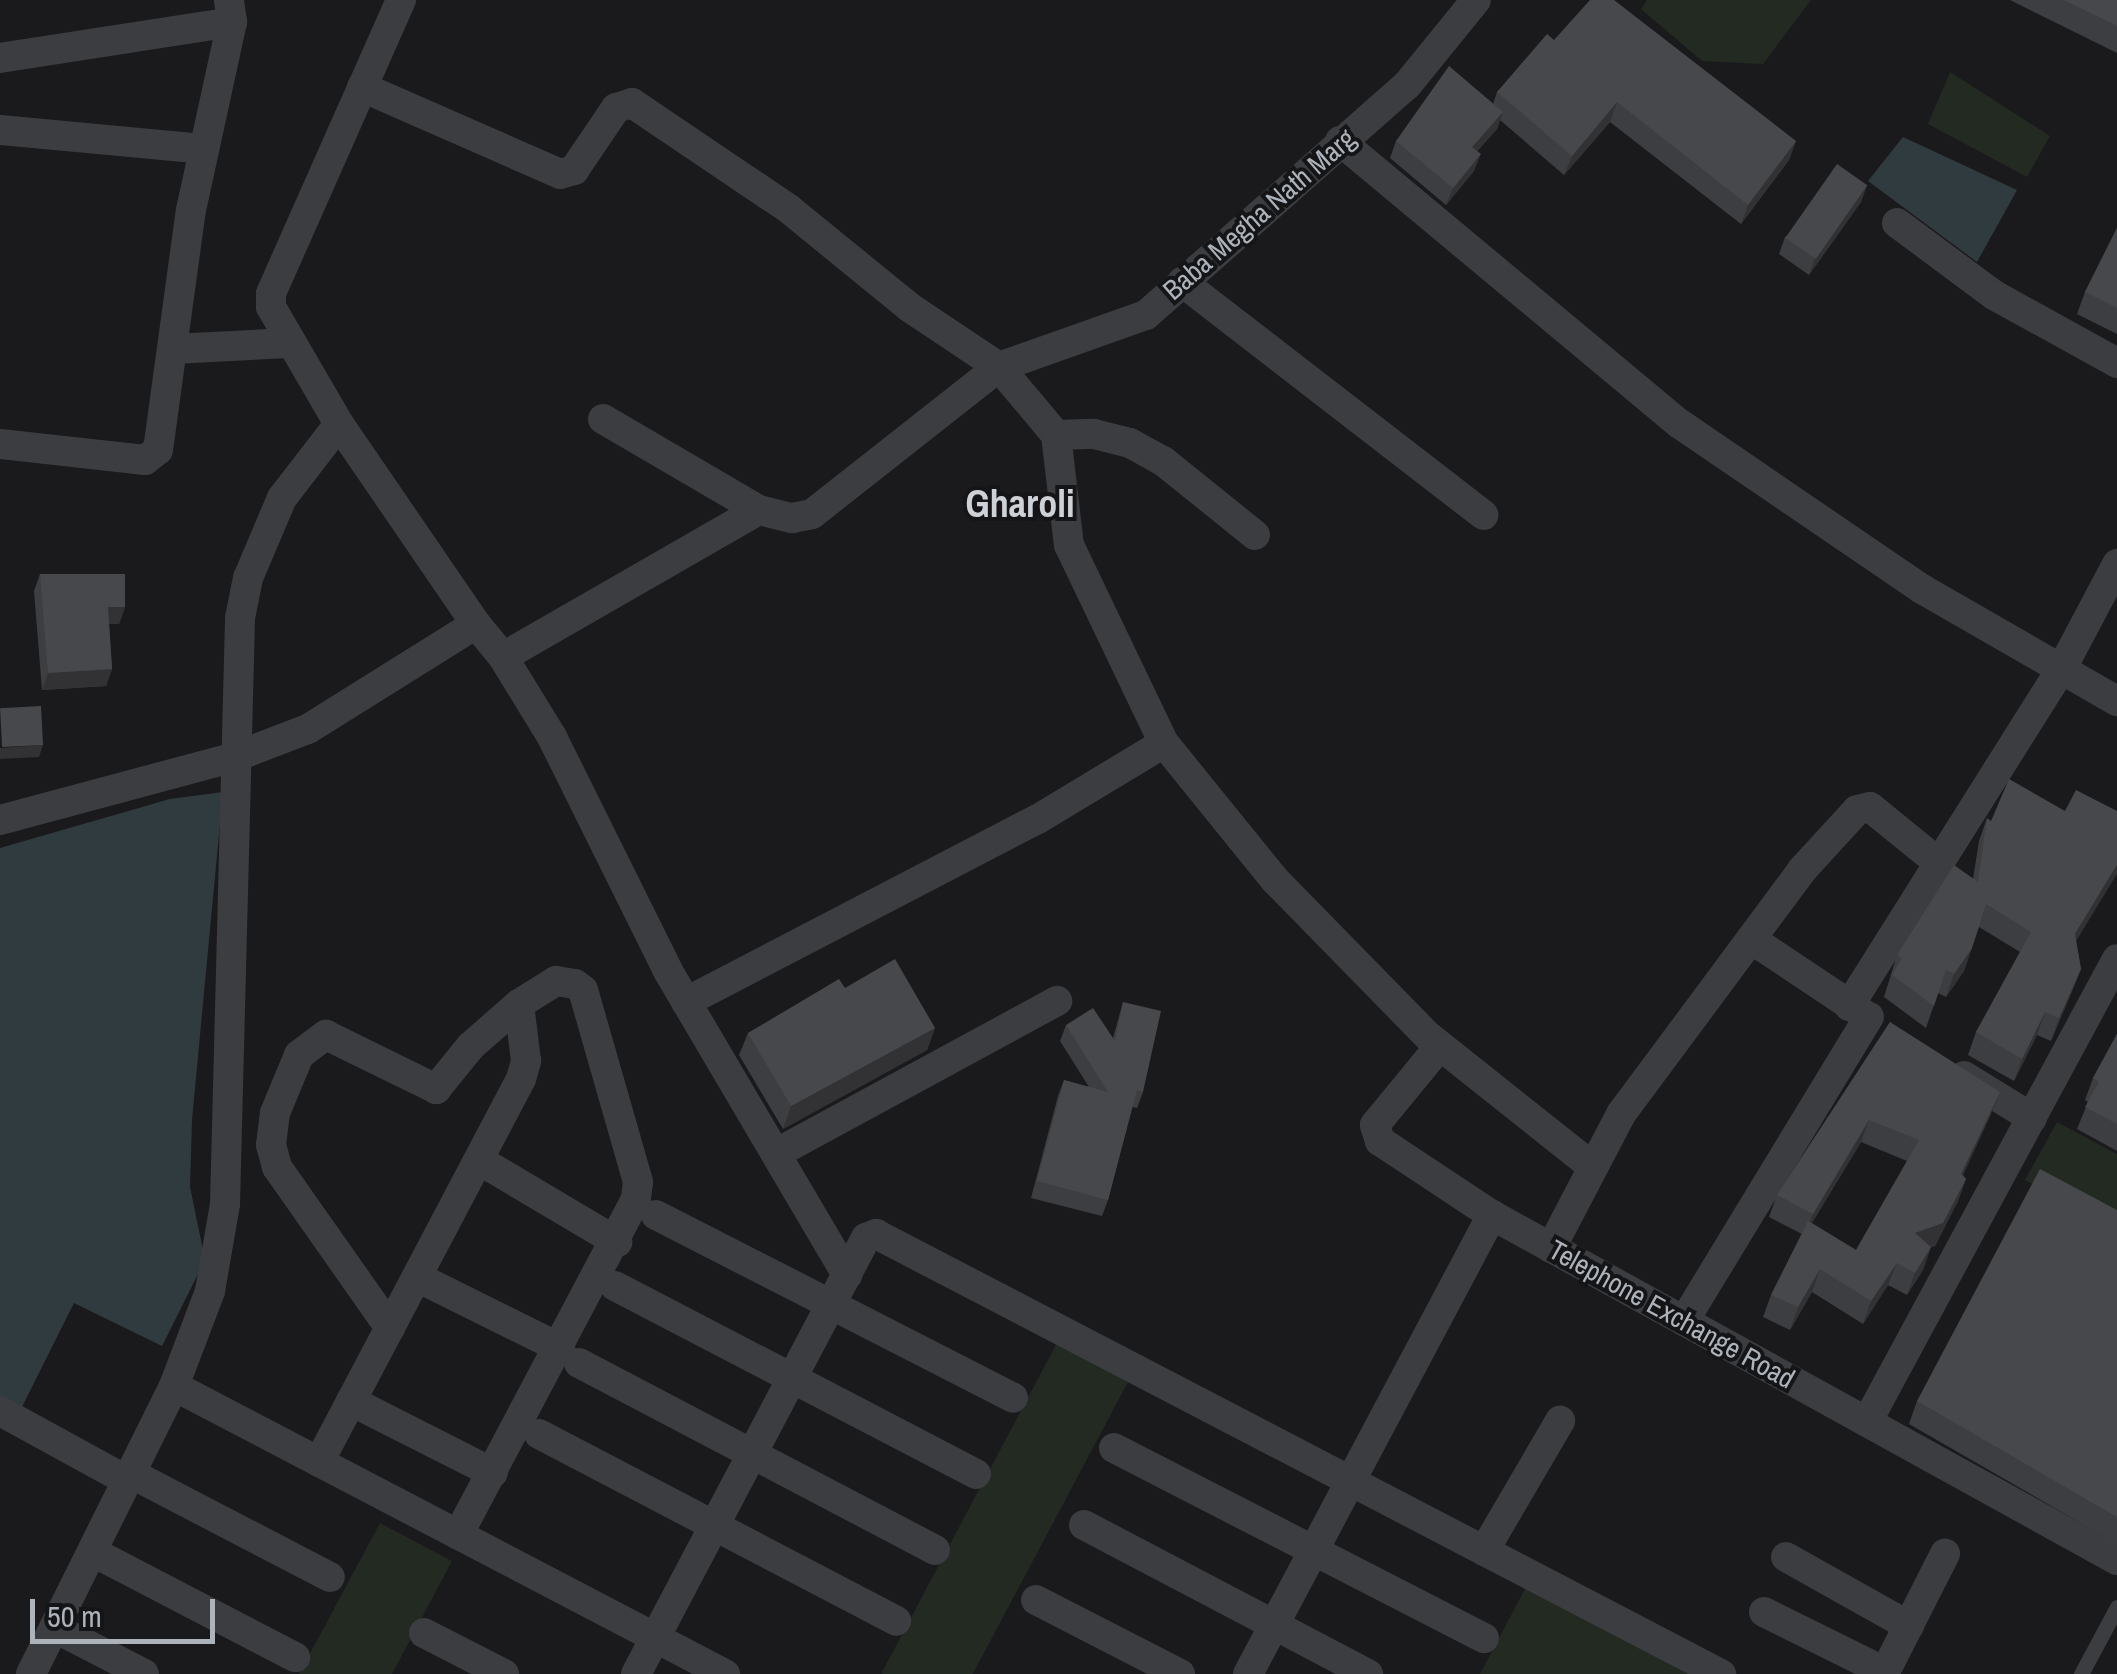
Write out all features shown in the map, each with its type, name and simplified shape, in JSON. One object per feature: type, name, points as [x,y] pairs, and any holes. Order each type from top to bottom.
[{"type":"street","points":[[402,0],[271,294],[286,342],[338,424],[503,657],[552,737],[686,1002],[847,1274]]},
{"type":"street","name":"Baba Megha Nath Marg","points":[[759,510],[792,518],[812,514],[1000,367],[1146,314],[1407,85],[1476,0]]},
{"type":"street","points":[[0,58],[230,11],[203,149],[164,434],[145,460],[0,444]]},
{"type":"street","points":[[362,87],[560,174],[574,170],[616,108],[632,103],[789,209],[909,307],[1000,367],[1056,435],[1069,545],[1164,744],[1275,880],[1439,1047],[1590,1166]]},
{"type":"street","points":[[0,130],[203,149]]},
{"type":"street","points":[[1340,141],[1680,424],[1922,589],[2117,701]]},
{"type":"street","points":[[1897,222],[1994,296],[2117,363]]},
{"type":"street","points":[[1182,282],[1483,515]]},
{"type":"street","points":[[173,349],[286,342]]},
{"type":"street","points":[[503,657],[759,510],[604,418]]},
{"type":"street","points":[[31,1674],[174,1386],[210,1291],[225,1204],[232,758],[248,578],[282,498],[338,424]]},
{"type":"street","points":[[1056,435],[1094,434],[1130,443],[1163,460],[1256,535]]},
{"type":"street","points":[[1684,1321],[1939,862],[2062,668],[2117,564]]},
{"type":"street","points":[[0,820],[232,758],[308,728],[476,624]]},
{"type":"street","points":[[686,1002],[1038,819],[1164,744]]},
{"type":"street","points":[[1551,1248],[1620,1114],[1802,870],[1864,806],[1939,862]]},
{"type":"street","points":[[1752,939],[1901,1038]]},
{"type":"street","points":[[1866,1422],[2117,958]]},
{"type":"street","points":[[390,1328],[277,1167],[271,1145],[275,1113],[299,1056],[320,1035],[436,1089],[471,1046],[519,1004],[556,981],[583,990],[638,1182],[569,1356],[492,1472],[458,1535]]},
{"type":"street","points":[[777,1152],[1057,1001]]},
{"type":"street","points":[[319,1462],[525,1070],[519,1004]]},
{"type":"street","name":"Telephone Exchange Road","points":[[1439,1047],[1373,1132],[1492,1215],[2117,1560]]},
{"type":"street","points":[[1934,1058],[2032,1118]]},
{"type":"street","points":[[479,1160],[617,1242]]},
{"type":"street","points":[[656,1215],[1013,1398]]},
{"type":"street","points":[[1248,1674],[1492,1215]]},
{"type":"street","points":[[636,1674],[866,1238],[876,1234],[1721,1674]]},
{"type":"street","points":[[417,1277],[935,1550]]},
{"type":"street","points":[[614,1286],[976,1474]]},
{"type":"street","points":[[174,1386],[725,1674]]},
{"type":"street","points":[[351,1401],[492,1472]]},
{"type":"street","points":[[0,1411],[330,1577]]},
{"type":"street","points":[[1484,1551],[1560,1421]]},
{"type":"street","points":[[539,1434],[896,1621]]},
{"type":"street","points":[[1114,1448],[1484,1638]]},
{"type":"street","points":[[1084,1526],[1368,1674]]},
{"type":"street","points":[[94,1552],[295,1656]]},
{"type":"street","points":[[1764,1612],[1884,1673],[1945,1554]]},
{"type":"street","points":[[1786,1556],[1908,1626]]},
{"type":"street","points":[[1036,1600],[1180,1674]]},
{"type":"street","points":[[54,1628],[144,1674]]},
{"type":"street","points":[[424,1633],[504,1674]]},
{"type":"lane","points":[[2082,1674],[2117,1607]]},
{"type":"shaded area","points":[[1647,0],[1811,0],[1763,64],[1702,61],[1641,9]]},
{"type":"shaded area","points":[[1950,72],[2050,136],[2027,177],[1928,124]]},
{"type":"shaded area","points":[[1903,137],[2017,190],[1977,262],[1868,181]]},
{"type":"shaded area","points":[[223,792],[192,1120],[190,1187],[205,1260],[162,1346],[74,1303],[18,1415],[0,1406],[0,848],[170,799]]},
{"type":"shaded area","points":[[2057,1122],[2117,1154],[2117,1229],[2025,1180]]},
{"type":"shaded area","points":[[1057,1343],[1129,1381],[973,1674],[881,1673]]},
{"type":"shaded area","points":[[380,1523],[452,1561],[392,1674],[299,1674]]},
{"type":"shaded area","points":[[1526,1587],[1693,1674],[1480,1674]]},
{"type":"building","points":[[1590,0],[1614,0],[1796,141],[1748,205],[1617,102],[1572,156],[1497,92],[1547,34],[1554,40]]},
{"type":"building","points":[[2064,0],[2117,0],[2117,26]]},
{"type":"building","points":[[1449,66],[1503,112],[1472,147],[1481,154],[1453,188],[1396,141]]},
{"type":"building","points":[[1837,164],[1867,185],[1816,259],[1785,238]]},
{"type":"building","points":[[2117,228],[2117,308],[2085,292]]},
{"type":"building","points":[[40,574],[125,574],[125,607],[108,607],[112,669],[48,673]]},
{"type":"building","points":[[41,706],[43,745],[2,747],[0,708]]},
{"type":"building","points":[[2009,779],[2065,811],[2076,790],[2117,811],[2117,865],[2075,934],[2081,969],[2059,1018],[2045,1012],[2022,1059],[1976,1032],[2031,932],[1986,904],[1972,948],[1954,974],[1946,970],[1934,1006],[1892,975],[1902,958],[1897,955],[1954,865],[1978,882],[1987,818],[1991,821]]},
{"type":"building","points":[[895,959],[935,1028],[791,1106],[748,1033],[839,979],[845,988]]},
{"type":"building","points":[[1123,1002],[1161,1011],[1143,1092],[1137,1090],[1108,1200],[1037,1181],[1064,1080],[1108,1092],[1066,1025],[1093,1008],[1115,1041]]},
{"type":"building","points":[[1890,1022],[2000,1092],[1961,1174],[1966,1179],[1943,1223],[1915,1233],[1931,1247],[1915,1273],[1897,1263],[1871,1301],[1820,1269],[1798,1307],[1771,1295],[1808,1221],[1856,1250],[1919,1140],[1869,1120],[1813,1214],[1777,1195]]},
{"type":"building","points":[[2117,1034],[2117,1124],[2085,1107],[2099,1082],[2093,1078]]},
{"type":"building","points":[[2040,1169],[2117,1210],[2117,1517],[1917,1401]]},
{"type":"district","name":"Gharoli","points":[[1020,504]]}]
